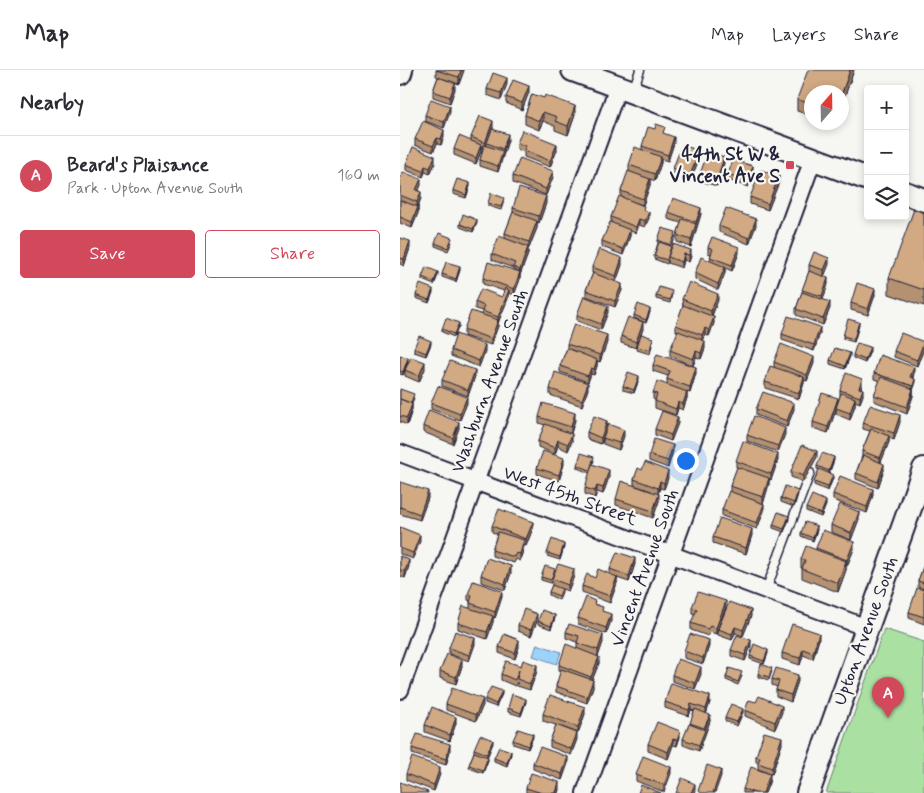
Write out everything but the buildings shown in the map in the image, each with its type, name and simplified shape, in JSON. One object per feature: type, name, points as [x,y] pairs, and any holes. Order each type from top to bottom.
[{"type":"street","points":[[573,70],[864,178]]},
{"type":"street","name":"Washburn Avenue South","points":[[400,690],[475,481],[626,90]]},
{"type":"street","name":"Vincent Avenue South","points":[[585,793],[814,159]]},
{"type":"street","points":[[909,194],[924,200]]},
{"type":"street","name":"West 45th Street","points":[[400,454],[868,628]]},
{"type":"street","name":"Upton Avenue South","points":[[808,793],[924,469]]},
{"type":"lane","points":[[626,90],[640,70]]},
{"type":"lane","points":[[766,590],[810,473]]},
{"type":"green space","points":[[884,629],[924,642],[924,793],[826,793]]},
{"type":"water","points":[[537,644],[561,652],[557,664],[533,656]]},
{"type":"place","name":"44th St W & Vincent Ave S","points":[[790,165]]},
{"type":"place","name":"Beard's Plaisance","points":[[888,718]]}]
